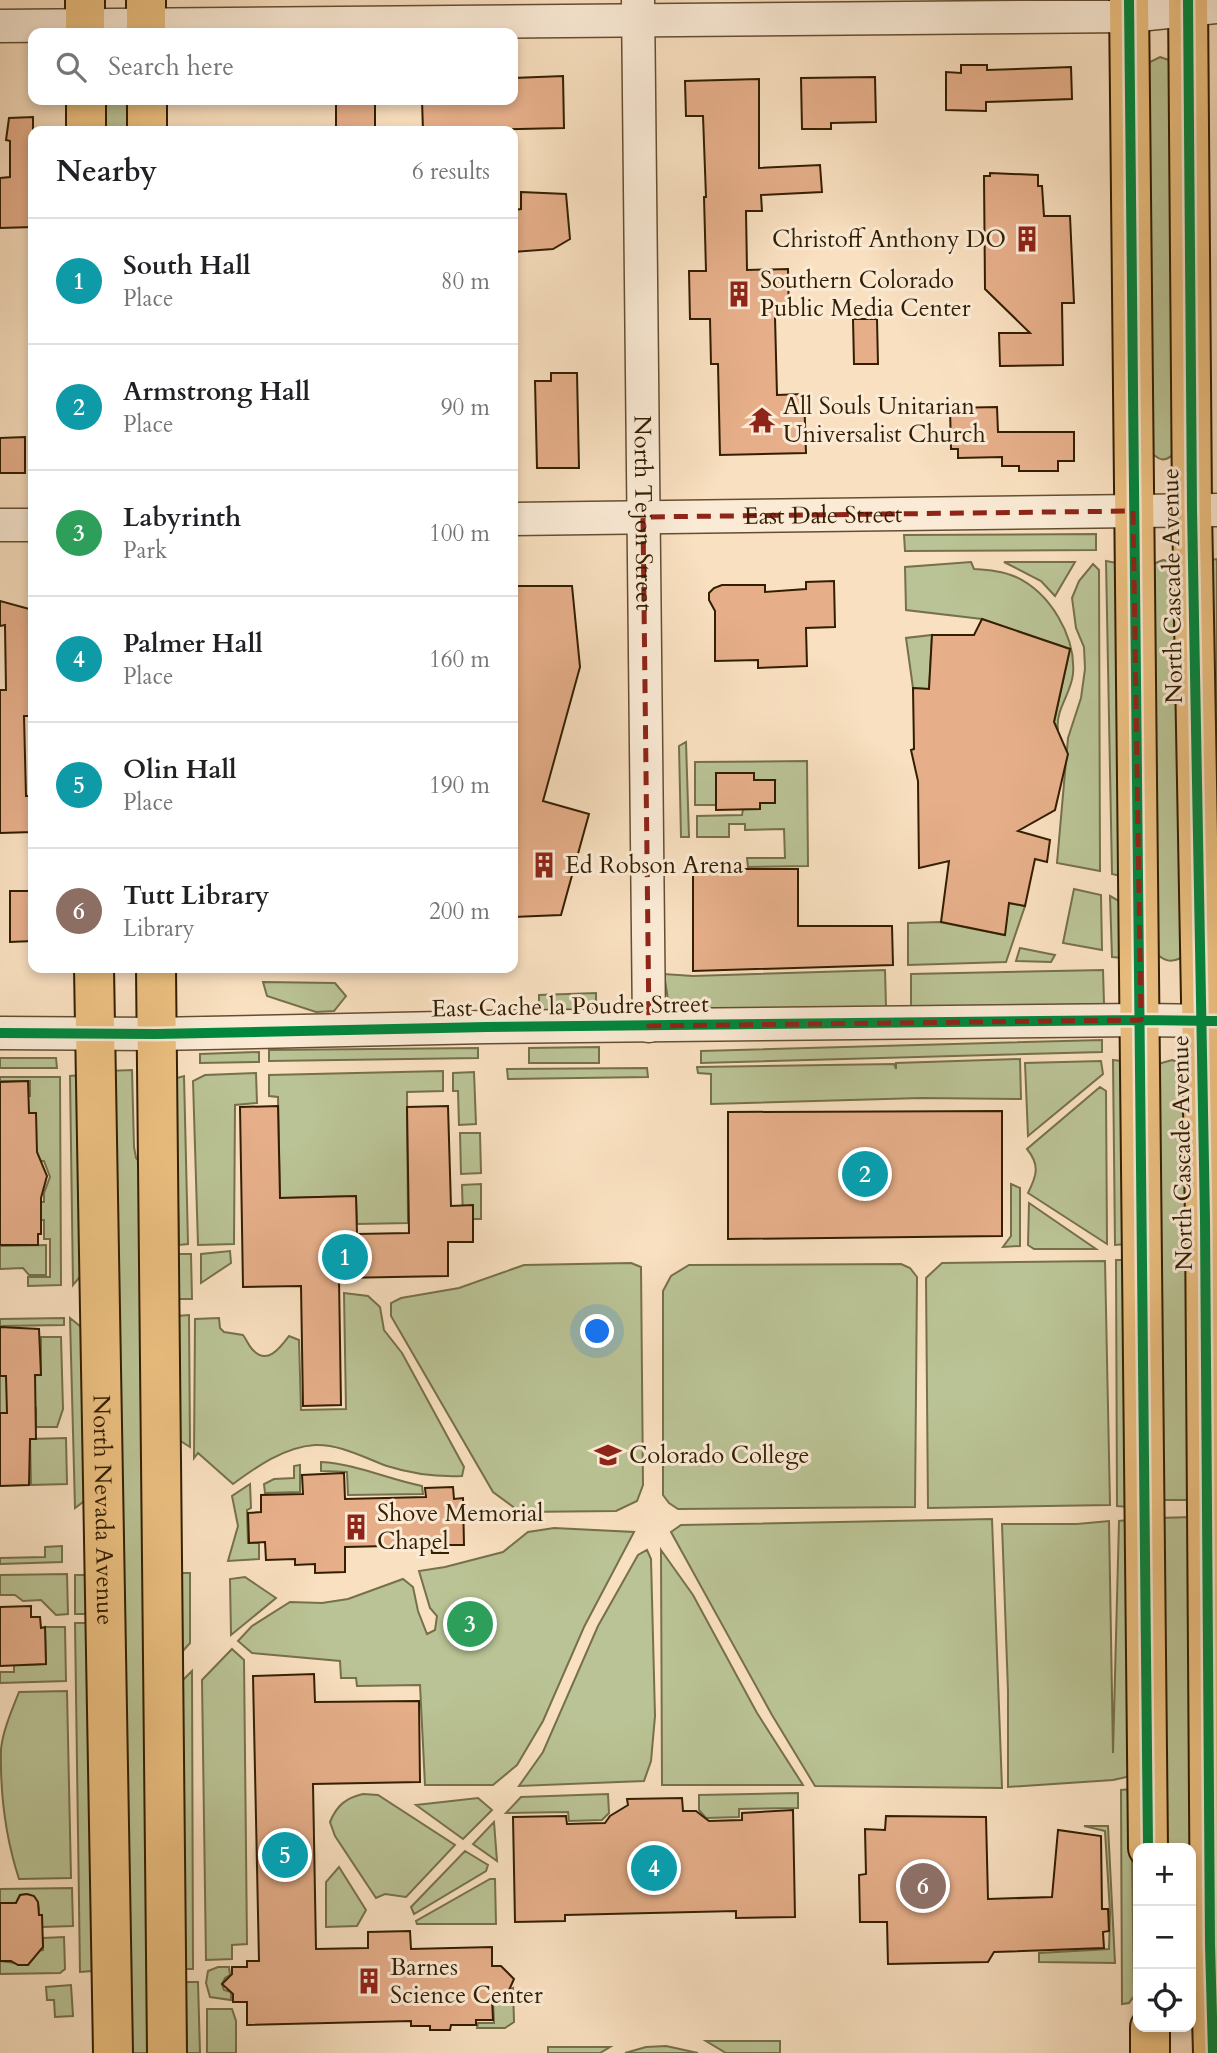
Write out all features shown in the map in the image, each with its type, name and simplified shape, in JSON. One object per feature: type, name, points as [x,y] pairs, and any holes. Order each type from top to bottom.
[{"type":"main road","name":"North Cascade Avenue","points":[[1198,6],[1209,1021],[1205,1219],[1213,2053]]},
{"type":"main road","name":"North Cascade Avenue","points":[[1129,8],[1148,1843]]},
{"type":"main road","points":[[86,105],[86,126]]},
{"type":"main road","points":[[147,105],[147,126]]},
{"type":"main road","name":"North Nevada Avenue","points":[[94,973],[113,2053]]},
{"type":"main road","points":[[156,973],[167,2053]]},
{"type":"main road","points":[[1150,2032],[1150,2053]]},
{"type":"street","points":[[0,26],[85,20],[638,10],[1198,6]]},
{"type":"street","name":"North Tejon Street","points":[[638,10],[649,1026]]},
{"type":"street","name":"East Dale Street","points":[[518,519],[1204,509]]},
{"type":"street","points":[[0,525],[28,525]]},
{"type":"street","name":"East Cache la Poudre Street","points":[[0,1032],[156,1034],[1209,1021]]},
{"type":"highlighted area","points":[[1133,511],[1141,1020],[649,1026],[643,517]]},
{"type":"green space","points":[[1160,57],[1169,60],[1174,69],[1179,448],[1163,460],[1147,447],[1143,73],[1150,62]]},
{"type":"green space","points":[[101,105],[133,105],[133,126],[101,126]]},
{"type":"green space","points":[[1096,534],[1096,550],[905,551],[904,535]]},
{"type":"green space","points":[[1217,559],[1217,727],[1215,727],[1211,560]]},
{"type":"green space","points":[[1163,560],[1173,562],[1179,573],[1181,958],[1172,961],[1158,955],[1153,564]]},
{"type":"green space","points":[[1106,561],[1117,563],[1121,876],[1112,874]]},
{"type":"green space","points":[[971,562],[974,569],[1006,573],[1028,584],[1050,605],[1058,617],[1070,645],[1073,674],[1059,716],[1058,730],[1054,722],[1070,649],[982,619],[906,610],[905,567]]},
{"type":"green space","points":[[1004,562],[1075,562],[1055,596],[1041,581]]},
{"type":"green space","points":[[1093,564],[1099,570],[1100,871],[1057,863],[1068,738],[1081,698],[1085,669],[1084,647],[1076,628],[1072,598],[1079,581]]},
{"type":"green space","points":[[932,635],[929,689],[913,688],[906,638]]},
{"type":"green space","points":[[686,742],[689,837],[681,837],[679,746]]},
{"type":"green space","points":[[807,761],[808,866],[748,867],[747,858],[785,858],[784,829],[745,830],[745,824],[729,824],[729,837],[697,837],[697,816],[742,815],[743,809],[760,809],[760,803],[775,780],[754,780],[753,773],[716,773],[716,805],[695,805],[695,762]]},
{"type":"green space","points":[[1074,889],[1101,895],[1102,950],[1063,943]]},
{"type":"green space","points":[[1110,896],[1121,902],[1123,958],[1112,957]]},
{"type":"green space","points":[[1009,903],[1025,906],[1006,962],[908,965],[908,923],[940,922],[1004,935]]},
{"type":"green space","points":[[1020,948],[1055,955],[1051,962],[1016,961]]},
{"type":"green space","points":[[885,970],[886,1007],[687,1009],[668,1000],[664,974],[693,976]]},
{"type":"green space","points":[[1103,970],[1104,1004],[911,1008],[911,974]]},
{"type":"green space","points":[[263,982],[335,983],[346,996],[334,1011],[316,1012],[267,996]]},
{"type":"green space","points":[[596,993],[596,1011],[539,1010],[539,995]]},
{"type":"green space","points":[[1102,1040],[1102,1052],[701,1063],[701,1051]]},
{"type":"green space","points":[[599,1047],[599,1063],[529,1063],[529,1048]]},
{"type":"green space","points":[[478,1048],[478,1058],[269,1061],[269,1050]]},
{"type":"green space","points":[[259,1052],[259,1062],[200,1063],[200,1054]]},
{"type":"green space","points":[[0,1058],[56,1058],[57,1068],[0,1068]]},
{"type":"green space","points":[[1020,1059],[1021,1099],[921,1098],[711,1104],[711,1074],[698,1073],[697,1067],[894,1064],[896,1069],[896,1063]]},
{"type":"green space","points":[[1113,1060],[1121,1061],[1126,1244],[1115,1245]]},
{"type":"green space","points":[[1172,1060],[1183,1064],[1191,1500],[1158,1500],[1158,1064]]},
{"type":"green space","points":[[1101,1061],[1103,1074],[1028,1136],[1025,1063]]},
{"type":"green space","points":[[647,1068],[648,1077],[508,1079],[507,1069]]},
{"type":"green space","points":[[132,1070],[134,1147],[136,1158],[145,1168],[155,2053],[123,2053],[108,1071]]},
{"type":"green space","points":[[443,1071],[443,1091],[407,1092],[408,1223],[357,1224],[356,1196],[280,1198],[278,1097],[269,1096],[269,1075]]},
{"type":"green space","points":[[474,1072],[476,1124],[459,1125],[458,1091],[453,1091],[453,1073]]},
{"type":"green space","points":[[256,1073],[257,1103],[235,1105],[234,1244],[198,1245],[193,1081],[205,1075]]},
{"type":"green space","points":[[80,1075],[84,1272],[73,1285],[70,1076]]},
{"type":"green space","points":[[184,1076],[188,1244],[179,1245],[175,1085],[177,1078]]},
{"type":"green space","points":[[0,1077],[60,1077],[61,1285],[28,1286],[28,1277],[50,1277],[50,1239],[44,1239],[44,1220],[39,1220],[39,1202],[44,1202],[44,1193],[50,1177],[44,1161],[36,1161],[29,1113],[18,1096],[30,1096],[30,1081],[0,1081]]},
{"type":"green space","points":[[1100,1087],[1106,1091],[1107,1244],[1028,1193],[1036,1170],[1034,1160],[1027,1149]]},
{"type":"green space","points":[[460,1133],[480,1133],[481,1173],[461,1174]]},
{"type":"green space","points":[[481,1184],[481,1219],[463,1219],[462,1185]]},
{"type":"green space","points":[[1011,1184],[1020,1188],[1020,1246],[1003,1247],[1011,1236]]},
{"type":"green space","points":[[1029,1203],[1096,1249],[1034,1249],[1028,1245]]},
{"type":"green space","points":[[46,1245],[46,1275],[29,1275],[23,1268],[0,1269],[0,1246]]},
{"type":"green space","points":[[230,1251],[231,1263],[201,1283],[201,1254]]},
{"type":"green space","points":[[177,1254],[191,1254],[192,1299],[179,1299]]},
{"type":"green space","points":[[1116,1260],[1125,1260],[1128,1507],[1117,1506]]},
{"type":"green space","points":[[1105,1261],[1110,1505],[928,1508],[926,1278],[942,1263]]},
{"type":"green space","points":[[631,1263],[641,1267],[643,1485],[637,1501],[616,1511],[520,1512],[493,1492],[391,1316],[391,1303],[401,1298],[459,1288],[524,1265]]},
{"type":"green space","points":[[901,1264],[910,1268],[917,1277],[915,1507],[678,1509],[669,1503],[663,1495],[663,1291],[671,1276],[689,1265]]},
{"type":"green space","points":[[344,1293],[368,1296],[380,1307],[384,1330],[402,1353],[464,1467],[462,1476],[406,1471],[343,1449],[315,1445],[281,1454],[233,1484],[198,1453],[194,1458],[195,1319],[219,1318],[220,1328],[224,1332],[243,1335],[252,1349],[263,1356],[273,1353],[289,1336],[299,1340],[301,1410],[346,1409]]},
{"type":"green space","points":[[189,1315],[190,1447],[179,1440],[177,1316]]},
{"type":"green space","points":[[64,1318],[64,1325],[0,1326],[0,1319]]},
{"type":"green space","points":[[70,1318],[81,1327],[87,1339],[87,1499],[75,1508]]},
{"type":"green space","points":[[41,1337],[61,1337],[63,1409],[57,1427],[36,1427],[36,1408],[7,1398],[7,1413],[0,1413],[0,1376],[41,1375]]},
{"type":"green space","points":[[66,1438],[67,1484],[31,1485],[30,1439]]},
{"type":"green space","points":[[321,1462],[347,1466],[422,1486],[423,1494],[348,1495],[347,1472],[321,1471]]},
{"type":"green space","points":[[300,1465],[300,1492],[265,1493],[264,1484],[274,1479],[294,1478],[294,1466]]},
{"type":"green space","points":[[250,1484],[251,1508],[247,1510],[248,1543],[259,1543],[259,1559],[228,1561],[238,1526],[232,1496]]},
{"type":"green space","points":[[1193,1517],[1198,2021],[1196,1843],[1161,1843],[1158,1518]]},
{"type":"green space","points":[[992,1519],[1002,1788],[815,1786],[772,1715],[671,1532],[681,1525]]},
{"type":"green space","points":[[1128,1520],[1131,1776],[1113,1780],[1008,1787],[1008,1691],[1002,1524],[1077,1524],[1109,1521],[1113,1753],[1119,1521]]},
{"type":"green space","points":[[554,1528],[634,1532],[584,1627],[543,1721],[517,1765],[493,1785],[425,1785],[420,1685],[357,1686],[356,1678],[341,1678],[340,1661],[252,1653],[238,1641],[252,1626],[290,1602],[322,1603],[348,1599],[403,1579],[413,1587],[427,1634],[435,1630],[437,1616],[430,1608],[419,1571],[503,1552],[528,1532]]},
{"type":"green space","points":[[62,1546],[62,1562],[0,1564],[0,1558],[45,1557],[45,1547]]},
{"type":"green space","points":[[647,1550],[651,1559],[655,1716],[651,1761],[644,1781],[519,1786],[543,1752],[598,1626],[638,1555]]},
{"type":"green space","points":[[661,1550],[693,1595],[757,1713],[803,1785],[662,1785]]},
{"type":"green space","points":[[171,1573],[190,1573],[190,1643],[173,1662]]},
{"type":"green space","points":[[67,1574],[68,1614],[56,1615],[41,1600],[23,1601],[15,1595],[0,1595],[0,1575]]},
{"type":"green space","points":[[75,1575],[87,1575],[86,1614],[75,1614]]},
{"type":"green space","points":[[245,1577],[276,1598],[231,1635],[230,1579]]},
{"type":"green space","points":[[75,1623],[89,1623],[92,1971],[80,1972]]},
{"type":"green space","points":[[45,1627],[65,1627],[66,1681],[0,1683],[0,1672],[14,1672],[14,1665],[46,1664]]},
{"type":"green space","points":[[232,1649],[244,1660],[247,1944],[232,1945],[232,1959],[206,1960],[202,1680]]},
{"type":"green space","points":[[192,1671],[193,1969],[179,1969],[176,1687]]},
{"type":"green space","points":[[67,1691],[71,1878],[19,1879],[7,1831],[1,1783],[1,1749],[4,1735],[19,1692]]},
{"type":"green space","points":[[1131,1789],[1133,1927],[1133,1997],[1129,2003],[1122,2004],[1121,1790]]},
{"type":"green space","points":[[798,1793],[798,1808],[739,1809],[739,1817],[706,1818],[699,1810],[699,1795]]},
{"type":"green space","points":[[363,1794],[378,1795],[455,1845],[406,1897],[385,1894],[376,1898],[335,1836],[330,1822],[336,1811],[347,1800]]},
{"type":"green space","points":[[608,1794],[609,1813],[602,1820],[569,1821],[568,1812],[506,1813],[521,1797]]},
{"type":"green space","points":[[478,1798],[492,1810],[463,1839],[416,1805]]},
{"type":"green space","points":[[494,1822],[497,1861],[473,1844]]},
{"type":"green space","points":[[1084,1826],[1108,1826],[1115,1963],[1039,1962],[1039,1953],[1109,1949],[1110,1912],[1105,1831]]},
{"type":"green space","points":[[465,1851],[488,1865],[486,1871],[414,1914],[411,1907]]},
{"type":"green space","points":[[339,1867],[366,1910],[357,1926],[326,1927],[326,1882]]},
{"type":"green space","points":[[490,1879],[495,1879],[496,1924],[417,1924],[416,1921]]},
{"type":"green space","points":[[72,1888],[73,1926],[42,1927],[35,1916],[39,1910],[37,1902],[31,1896],[20,1895],[16,1903],[0,1903],[0,1889]]},
{"type":"green space","points":[[64,1937],[65,1969],[60,1973],[0,1974],[0,1961],[28,1965],[33,1951],[43,1950],[43,1938]]},
{"type":"green space","points":[[229,1967],[230,1975],[222,1984],[224,1990],[231,1992],[231,2000],[210,1997],[206,1983],[208,1971]]},
{"type":"green space","points":[[185,1982],[198,1982],[200,2053],[187,2053]]},
{"type":"green space","points":[[71,1985],[73,2016],[55,2017],[54,2000],[47,2000],[46,1987]]},
{"type":"green space","points":[[513,1988],[514,2022],[505,2028],[477,2028],[478,2023],[494,2023],[493,2000],[508,2000],[508,1990]]},
{"type":"green space","points":[[207,2009],[232,2009],[236,2021],[236,2053],[207,2053]]},
{"type":"green space","points":[[706,2041],[780,2041],[780,2053],[726,2053]]},
{"type":"green space","points":[[666,2046],[698,2053],[625,2053],[646,2047]]},
{"type":"green space","points":[[548,2047],[610,2047],[600,2053],[548,2053]]},
{"type":"building","points":[[961,65],[987,65],[987,70],[1071,67],[1072,99],[986,102],[986,111],[946,110],[946,72],[961,73]]},
{"type":"building","points":[[563,76],[564,128],[423,126],[422,105],[518,105],[518,78]]},
{"type":"building","points":[[875,77],[876,122],[831,123],[831,129],[802,129],[801,78]]},
{"type":"building","points":[[759,79],[759,168],[820,165],[822,192],[761,195],[762,211],[746,211],[747,270],[788,269],[789,316],[775,317],[777,395],[804,394],[806,453],[720,455],[718,364],[711,364],[710,319],[690,319],[689,271],[706,271],[706,197],[703,116],[686,116],[685,81]]},
{"type":"building","points":[[336,105],[375,105],[375,126],[336,126]]},
{"type":"building","points":[[33,117],[33,126],[28,126],[28,227],[0,228],[0,178],[10,177],[10,141],[6,140],[9,118]]},
{"type":"building","points":[[990,173],[1038,175],[1038,186],[1042,186],[1044,216],[1070,216],[1074,303],[1062,303],[1063,365],[1000,366],[999,333],[1030,333],[985,289],[984,176],[990,176]]},
{"type":"building","points":[[521,192],[566,194],[570,239],[553,249],[518,252],[518,209],[521,209]]},
{"type":"building","points":[[853,319],[877,319],[878,364],[854,364]]},
{"type":"building","points":[[551,373],[577,373],[579,468],[537,468],[535,381],[551,381]]},
{"type":"building","points":[[997,407],[998,432],[1074,432],[1074,461],[1058,461],[1058,471],[1019,471],[1019,466],[1002,466],[1002,457],[958,458],[958,449],[951,449],[950,408]]},
{"type":"building","points":[[25,437],[25,473],[0,473],[0,438]]},
{"type":"building","points":[[834,581],[835,627],[806,628],[807,666],[758,668],[758,660],[715,661],[715,611],[709,600],[709,593],[714,588],[722,585],[765,585],[765,592],[806,589],[806,582]]},
{"type":"building","points":[[518,586],[572,586],[580,667],[543,801],[589,814],[561,915],[518,917]]},
{"type":"building","points":[[0,601],[28,609],[28,716],[24,716],[28,832],[0,833],[0,690],[6,690],[5,625],[0,626]]},
{"type":"building","points":[[982,619],[1070,649],[1054,722],[1068,754],[1055,810],[1018,831],[1050,840],[1047,862],[1035,859],[1025,906],[1009,903],[1005,935],[941,922],[949,861],[919,868],[918,781],[911,750],[914,749],[913,688],[929,689],[932,635],[974,635]]},
{"type":"building","points":[[716,773],[754,773],[754,780],[775,780],[775,803],[760,803],[760,809],[716,810]]},
{"type":"building","points":[[693,869],[798,869],[798,926],[892,926],[893,965],[693,971]]},
{"type":"building","points":[[10,891],[28,891],[28,941],[10,942]]},
{"type":"building","points":[[28,1081],[29,1113],[36,1113],[37,1152],[47,1176],[41,1198],[41,1234],[38,1234],[38,1245],[0,1245],[0,1082]]},
{"type":"building","points":[[278,1106],[280,1198],[356,1196],[357,1234],[409,1233],[407,1107],[448,1106],[451,1206],[473,1205],[473,1242],[448,1242],[448,1276],[339,1278],[341,1405],[303,1406],[301,1286],[243,1287],[240,1107]]},
{"type":"building","points":[[1002,1111],[1002,1236],[728,1239],[728,1112]]},
{"type":"building","points":[[0,1327],[39,1329],[41,1375],[35,1375],[36,1439],[30,1439],[29,1485],[0,1486],[0,1413],[7,1413],[6,1376],[0,1376]]},
{"type":"building","name":"Shove Memorial Chapel","points":[[344,1473],[345,1499],[426,1497],[425,1488],[453,1487],[454,1499],[463,1498],[464,1545],[448,1545],[448,1553],[432,1553],[431,1545],[345,1547],[345,1572],[315,1573],[315,1564],[295,1565],[295,1559],[266,1560],[265,1542],[249,1543],[248,1513],[261,1512],[261,1495],[303,1494],[302,1475]]},
{"type":"building","points":[[31,1606],[31,1617],[40,1617],[41,1628],[45,1627],[46,1664],[0,1666],[0,1607]]},
{"type":"building","points":[[314,1674],[315,1702],[419,1701],[420,1782],[313,1784],[316,1949],[368,1948],[368,1932],[410,1931],[411,1949],[492,1947],[492,1966],[501,1966],[514,1979],[506,1997],[492,1998],[493,2020],[476,2020],[476,2025],[451,2025],[450,2030],[411,2026],[411,2021],[247,2025],[247,2002],[233,2002],[233,1994],[222,1984],[232,1974],[232,1967],[247,1967],[247,1961],[259,1961],[253,1676]]},
{"type":"building","points":[[682,1798],[683,1811],[696,1811],[709,1821],[742,1820],[742,1813],[793,1810],[795,1917],[736,1918],[736,1911],[565,1915],[565,1921],[515,1922],[513,1817],[566,1816],[567,1824],[605,1823],[610,1816],[628,1805],[627,1799]]},
{"type":"building","points":[[886,1816],[986,1817],[988,1899],[1052,1897],[1058,1830],[1101,1836],[1102,1909],[1108,1909],[1109,1931],[1103,1932],[1104,1948],[994,1952],[988,1962],[888,1964],[887,1922],[860,1922],[859,1875],[866,1874],[865,1829],[885,1830]]},
{"type":"building","points":[[20,1895],[34,1896],[38,1902],[39,1915],[42,1915],[43,1947],[28,1965],[0,1961],[0,1903],[16,1903]]},
{"type":"cycle path","points":[[1129,0],[1148,1843]]},
{"type":"cycle path","points":[[1188,0],[1192,509],[1205,1219],[1213,2053]]},
{"type":"cycle path","points":[[0,1033],[156,1034],[487,1027],[1217,1021]]},
{"type":"place","name":"Christoff Anthony DO","points":[[1027,239]]},
{"type":"place","name":"Southern Colorado Public Media Center","points":[[739,294]]},
{"type":"place","name":"All Souls Unitarian Universalist Church","points":[[762,420]]},
{"type":"place","name":"Ed Robson Arena","points":[[544,865]]},
{"type":"place","name":"Armstrong Hall","points":[[865,1174]]},
{"type":"place","name":"South Hall","points":[[345,1257]]},
{"type":"place","name":"Colorado College","points":[[608,1455]]},
{"type":"place","name":"Shove Memorial Chapel","points":[[356,1527]]},
{"type":"place","name":"Labyrinth","points":[[470,1624]]},
{"type":"place","name":"Olin Hall","points":[[285,1855]]},
{"type":"place","name":"Palmer Hall","points":[[654,1868]]},
{"type":"place","name":"Tutt Library","points":[[923,1886]]},
{"type":"place","name":"Barnes Science Center","points":[[369,1981]]}]
